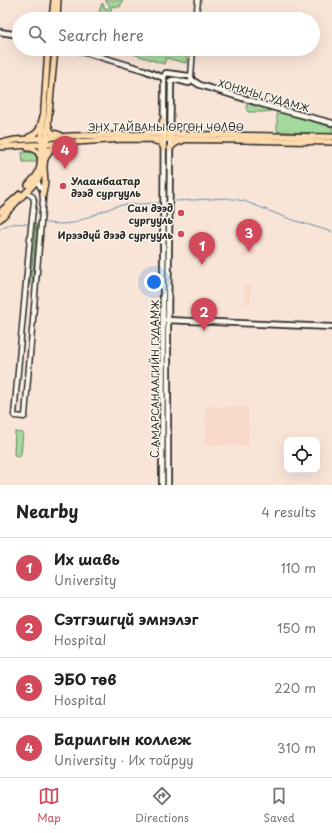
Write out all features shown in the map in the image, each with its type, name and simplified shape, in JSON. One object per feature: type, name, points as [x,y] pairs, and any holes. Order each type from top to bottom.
[{"type":"main road","points":[[53,12],[54,0]]},
{"type":"main road","points":[[57,12],[58,0]]},
{"type":"main road","points":[[0,32],[12,34]]},
{"type":"main road","points":[[0,212],[37,175],[40,166],[44,145],[43,116],[47,56]]},
{"type":"main road","points":[[44,138],[48,123],[54,56]]},
{"type":"main road","points":[[97,56],[165,77],[191,78],[189,83],[177,80],[167,82],[165,77]]},
{"type":"main road","name":"С.АМАРСАНААГИЙН ГУДАМЖ","points":[[165,77],[163,136],[166,320]]},
{"type":"main road","name":"ХОНХНЫ ГУДАМЖ","points":[[191,78],[200,85],[237,97],[332,123]]},
{"type":"main road","name":"С.АМАРСАНААГИЙН ГУДАМЖ","points":[[162,485],[171,81]]},
{"type":"main road","points":[[25,139],[34,135],[38,131],[43,116]]},
{"type":"main road","points":[[148,134],[155,132],[160,128],[163,120]]},
{"type":"main road","points":[[48,123],[52,133],[71,136]]},
{"type":"main road","name":"ЭНХ ТАЙВАНЫ ӨРГӨН ЧӨЛӨӨ","points":[[0,142],[71,136],[148,134],[188,140],[332,142]]},
{"type":"main road","name":"ЭНХ ТАЙВАНЫ ӨРГӨН ЧӨЛӨӨ","points":[[0,147],[123,139],[138,140],[163,136]]},
{"type":"main road","name":"ЭНХ ТАЙВАНЫ ӨРГӨН ЧӨЛӨӨ","points":[[170,137],[332,137]]},
{"type":"main road","points":[[138,140],[157,141],[162,144],[164,148]]},
{"type":"main road","points":[[170,149],[174,144],[188,140]]},
{"type":"main road","points":[[42,157],[60,144]]},
{"type":"main road","points":[[7,146],[33,148],[42,157],[45,182],[43,194]]},
{"type":"main road","points":[[0,218],[37,181],[44,166]]},
{"type":"main road","points":[[166,320],[332,327]]},
{"type":"main road","name":"С.АМАРСАНААГИЙН ГУДАМЖ","points":[[165,375],[168,485]]},
{"type":"street","points":[[197,12],[198,0]]},
{"type":"street","points":[[191,78],[193,56]]},
{"type":"street","points":[[26,192],[34,198],[14,415],[24,417],[43,194],[41,186],[37,181]]},
{"type":"street","points":[[31,223],[41,223]]},
{"type":"shaded area","points":[[243,249],[256,250],[256,255],[248,255],[247,258],[241,260]]},
{"type":"shaded area","points":[[244,285],[251,285],[251,304],[244,304]]},
{"type":"shaded area","points":[[206,406],[248,407],[249,446],[205,445]]},
{"type":"green space","points":[[105,0],[123,0],[120,7],[112,6],[110,12],[99,12],[102,3],[105,9],[110,6]]},
{"type":"green space","points":[[139,56],[187,56],[186,63],[166,58],[164,64]]},
{"type":"green space","points":[[248,103],[271,111],[248,112],[246,108]]},
{"type":"green space","points":[[277,112],[332,127],[332,135],[277,131]]},
{"type":"green space","points":[[22,152],[34,153],[36,155],[37,162],[23,162]]},
{"type":"green space","points":[[34,224],[36,224],[30,285],[28,284]]},
{"type":"green space","points":[[37,224],[39,225],[34,285],[32,285]]},
{"type":"green space","points":[[15,432],[23,433],[21,454],[19,457],[15,456],[14,454]]},
{"type":"waterway","points":[[176,201],[227,198],[244,201],[290,219],[332,232]]},
{"type":"waterway","points":[[46,223],[73,223],[116,206],[158,203]]},
{"type":"waterway","points":[[0,229],[13,224],[27,224]]},
{"type":"place","name":"Барилгын коллеж","points":[[65,169]]},
{"type":"place","name":"Улаанбаатар дээд сургууль","points":[[63,186]]},
{"type":"place","name":"Сан дээд сургууль","points":[[181,213]]},
{"type":"place","name":"Ирээдүй дээд сургууль","points":[[181,234]]},
{"type":"place","name":"ЭБО төв","points":[[249,252]]},
{"type":"place","name":"Их шавь","points":[[202,265]]},
{"type":"place","name":"Сэтгэшгүй эмнэлэг","points":[[204,331]]}]
